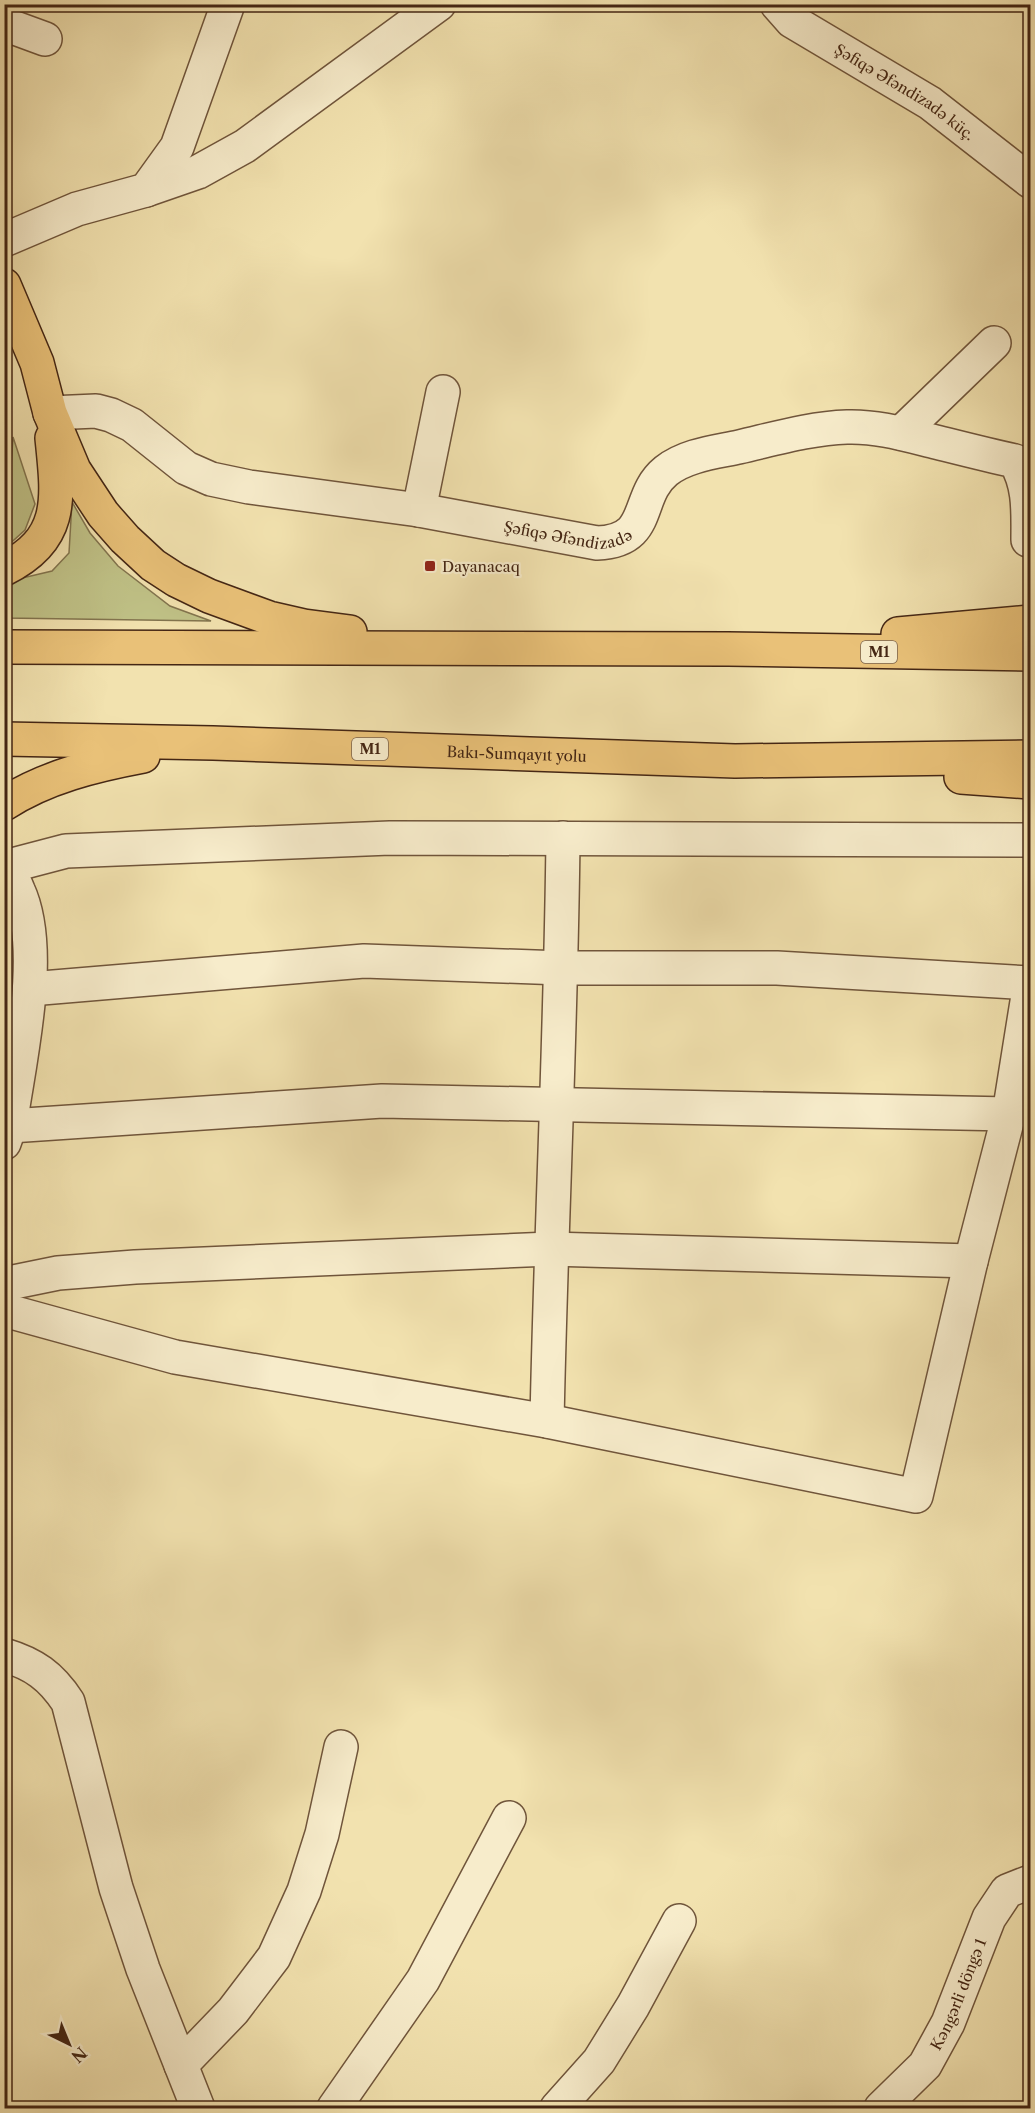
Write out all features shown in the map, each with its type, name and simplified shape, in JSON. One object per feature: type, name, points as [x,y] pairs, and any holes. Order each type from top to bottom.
[{"type":"highway","points":[[4,285],[37,363],[50,413],[74,470],[103,514],[153,565],[176,580],[209,596],[278,620],[304,626],[473,650]]},
{"type":"highway","points":[[4,569],[24,560],[39,546],[51,526],[56,495],[50,413]]},
{"type":"highway","points":[[728,650],[1030,622]]},
{"type":"highway","name":"M1","points":[[4,647],[728,650],[1030,654]]},
{"type":"highway","name":"Bakı-Sumqayıt yolu","points":[[4,739],[213,743],[735,761],[1030,757]]},
{"type":"highway","points":[[4,804],[24,791],[96,765],[213,743]]},
{"type":"highway","points":[[735,761],[1030,782]]},
{"type":"street","points":[[146,190],[177,147],[228,4]]},
{"type":"street","points":[[4,240],[77,209],[146,190],[198,172],[245,146],[290,115],[439,4]]},
{"type":"street","name":"Şəfiqə Əfəndizadə küç.","points":[[777,4],[792,21],[930,103],[1030,181]]},
{"type":"street","points":[[4,24],[45,39]]},
{"type":"street","points":[[901,433],[994,343]]},
{"type":"street","points":[[419,510],[443,392]]},
{"type":"street","name":"Şəfiqə Əfəndizadə","points":[[50,413],[96,411],[111,415],[132,425],[186,468],[211,480],[419,510],[597,543],[613,543],[625,538],[636,525],[657,480],[668,470],[697,456],[815,431],[847,427],[884,429],[1015,461],[1024,475],[1028,494],[1028,540]]},
{"type":"street","points":[[1009,1114],[382,1101],[7,1135],[30,989],[30,939],[19,890],[5,866],[66,851],[390,838],[1030,840]]},
{"type":"street","points":[[547,1421],[550,1250],[562,968],[563,838]]},
{"type":"street","points":[[4,1310],[175,1357],[547,1421],[916,1496],[971,1261],[1009,1114],[1030,983],[777,968],[562,968],[364,961],[30,989]]},
{"type":"street","points":[[4,1284],[58,1273],[135,1267],[550,1250],[971,1261]]},
{"type":"street","points":[[4,1655],[44,1672],[56,1684],[68,1702],[116,1888],[143,1970],[198,2109]]},
{"type":"street","points":[[181,2065],[233,2011],[274,1957],[304,1891],[322,1834],[341,1747]]},
{"type":"street","points":[[334,2109],[423,1980],[509,1818]]},
{"type":"street","name":"Kəngərli döngə 1","points":[[881,2109],[925,2065],[948,2023],[989,1918],[1007,1891],[1030,1882]]},
{"type":"street","points":[[558,2109],[599,2061],[633,2006],[679,1921]]},
{"type":"green space","points":[[13,437],[35,504],[25,530],[5,548],[5,485],[11,467]]},
{"type":"green space","points":[[72,502],[90,533],[118,566],[170,606],[211,621],[5,618],[5,582],[52,571],[69,553]]},
{"type":"place","name":"Dayanacaq","points":[[430,566]]}]
